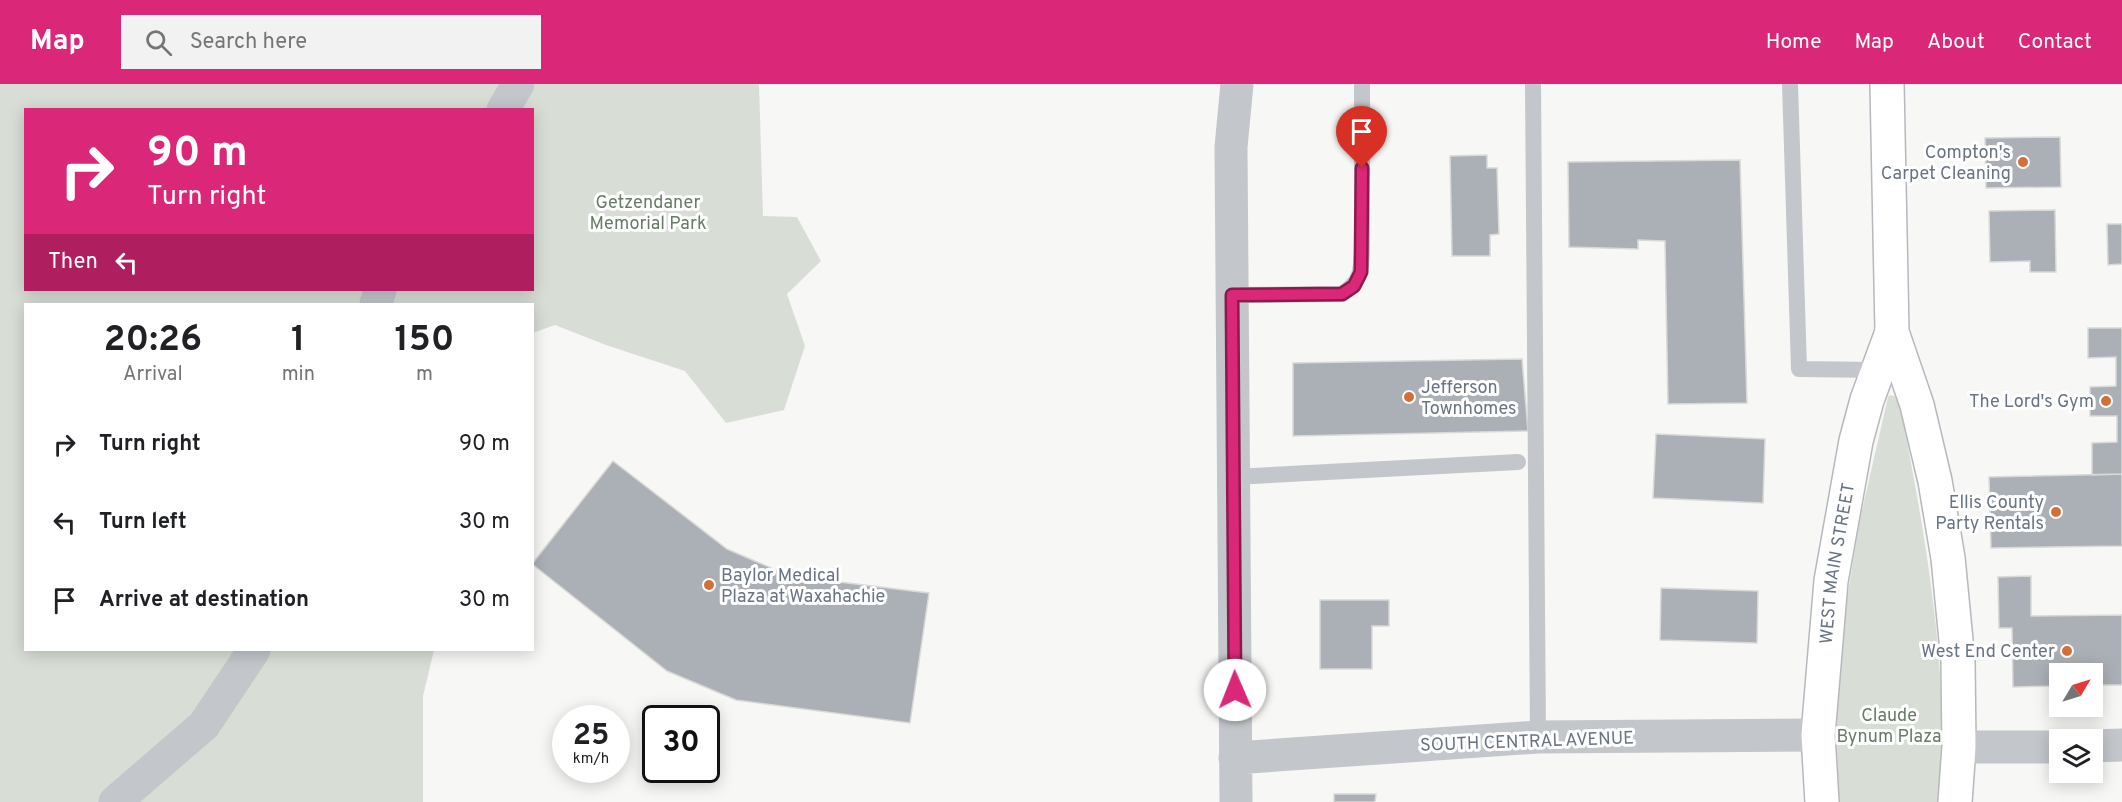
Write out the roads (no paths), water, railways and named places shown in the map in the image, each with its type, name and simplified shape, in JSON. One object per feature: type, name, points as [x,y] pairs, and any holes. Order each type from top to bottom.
[{"type":"main road","name":"WEST MAIN STREET","points":[[1887,84],[1892,332],[1917,405],[1935,481],[1948,558],[1958,661],[1959,747],[1955,802]]},
{"type":"main road","name":"WEST MAIN STREET","points":[[1822,802],[1818,735],[1831,581],[1856,441],[1867,400],[1892,332]]},
{"type":"street","points":[[503,108],[518,84]]},
{"type":"street","points":[[1236,802],[1231,147],[1237,84]]},
{"type":"street","points":[[115,802],[204,725],[253,651]]},
{"type":"street","name":"SOUTH CENTRAL AVENUE","points":[[1235,758],[1538,738],[1818,735]]},
{"type":"street","points":[[2103,746],[2122,746]]},
{"type":"street","points":[[1959,747],[2049,747]]},
{"type":"lane","points":[[1232,295],[1342,294],[1354,286],[1361,272],[1362,252],[1362,84]]},
{"type":"lane","points":[[1533,84],[1538,738]]},
{"type":"lane","points":[[1790,84],[1799,369],[1878,370]]},
{"type":"lane","points":[[1234,477],[1518,462]]},
{"type":"place","name":"Compton's Carpet Cleaning","points":[[2023,162]]},
{"type":"place","name":"Jefferson Townhomes","points":[[1409,397]]},
{"type":"place","name":"The Lord's Gym","points":[[2106,401]]},
{"type":"place","name":"Ellis County Party Rentals","points":[[2056,512]]},
{"type":"place","name":"Baylor Medical Plaza at Waxahachie","points":[[709,585]]},
{"type":"place","name":"West End Center","points":[[2067,651]]},
{"type":"park label","name":"Getzendaner Memorial Park","points":[[648,212]]},
{"type":"park label","name":"Claude Bynum Plaza","points":[[1889,725]]}]
